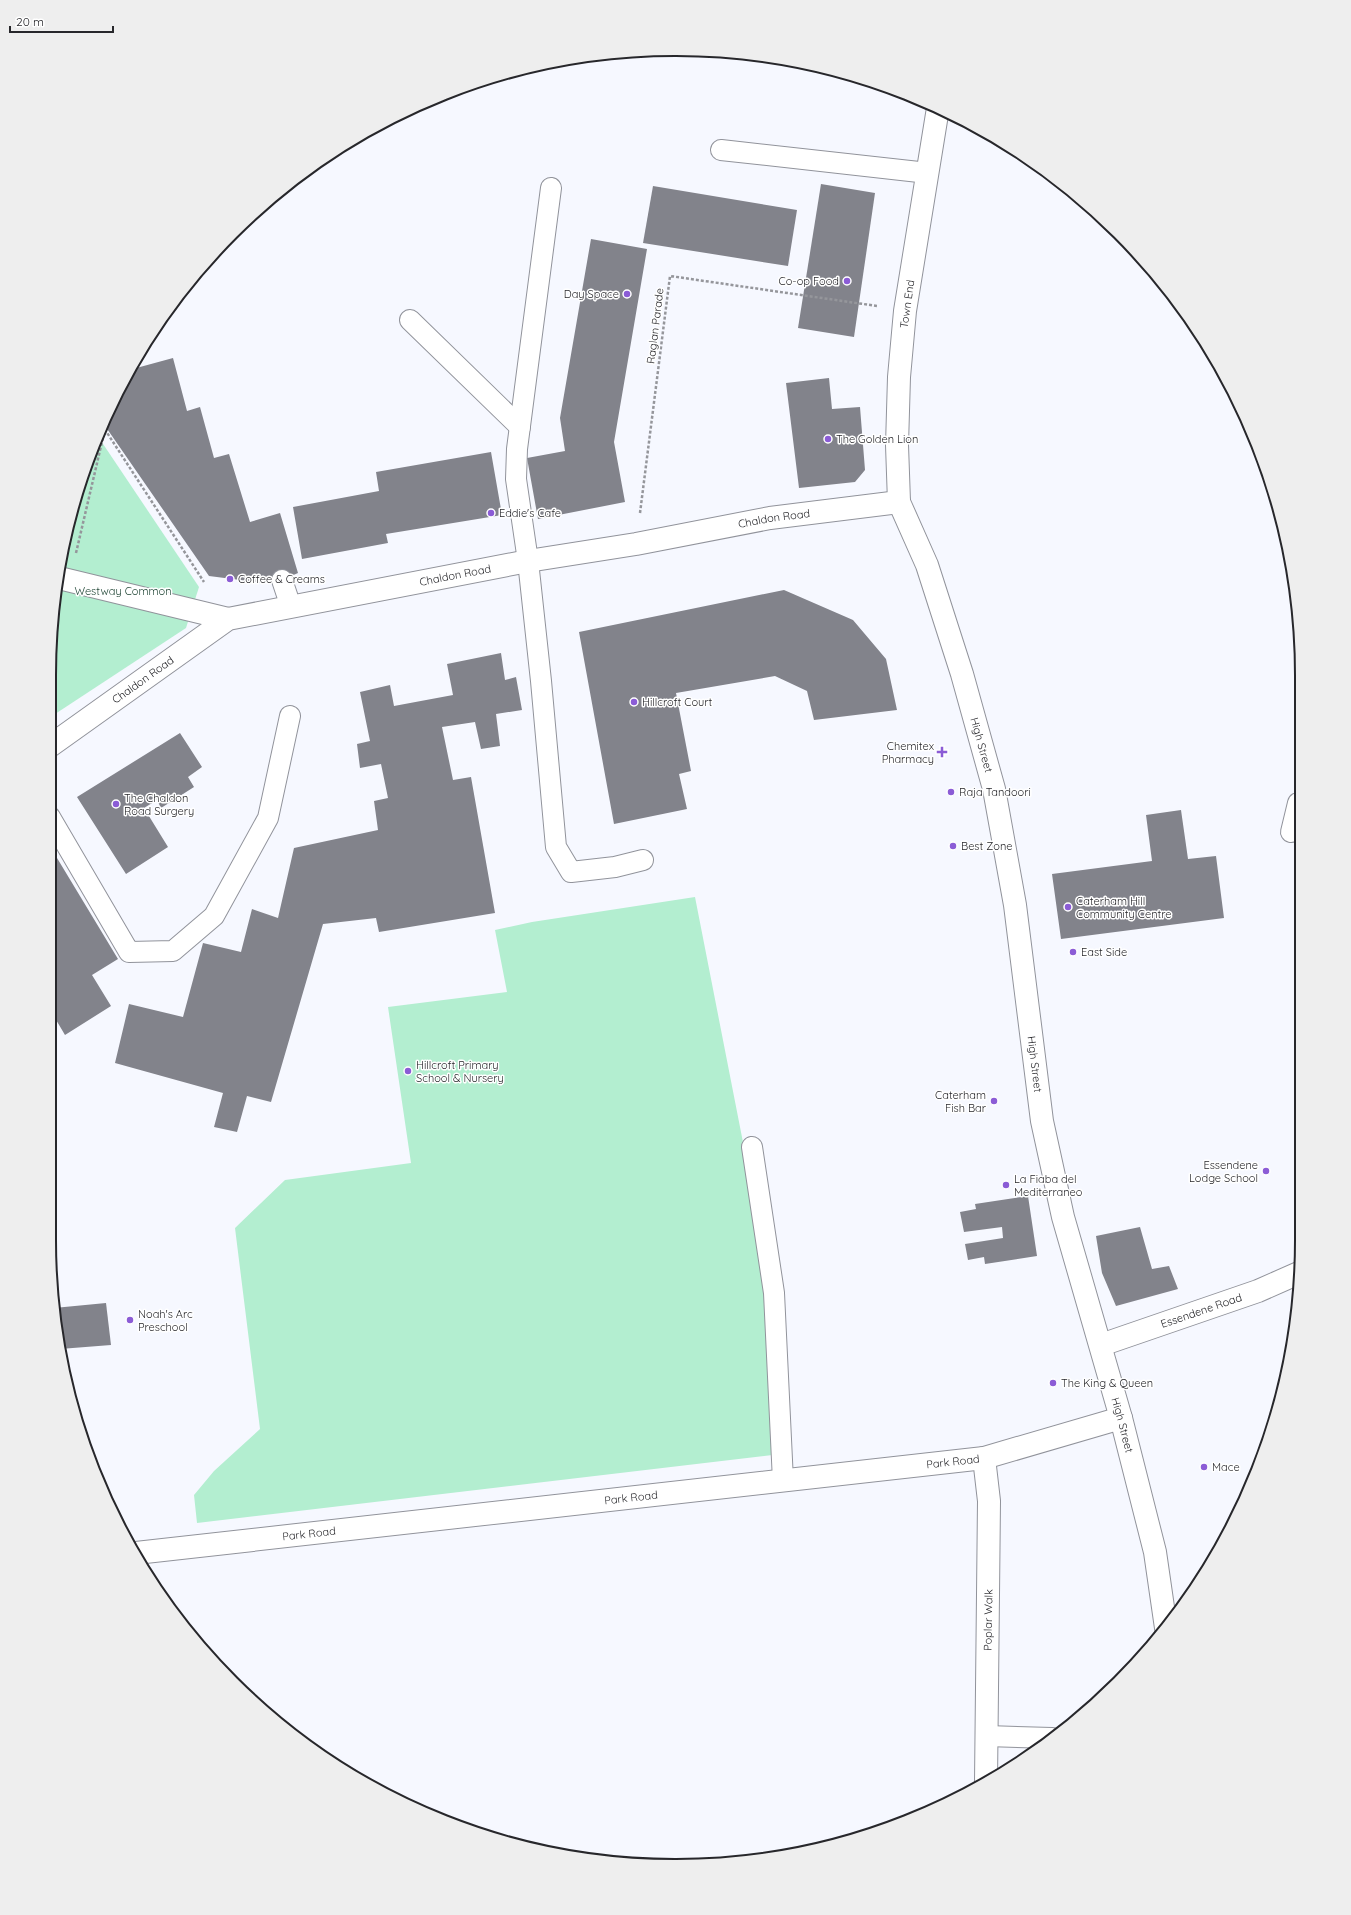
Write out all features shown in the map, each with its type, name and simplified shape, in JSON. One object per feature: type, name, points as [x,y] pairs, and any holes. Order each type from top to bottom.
[{"type":"main road","name":"Town End","points":[[899,502],[897,438],[905,311],[937,114]]},
{"type":"main road","name":"Chaldon Road","points":[[56,742],[228,619],[528,561],[636,544],[770,518],[899,502]]},
{"type":"main road","name":"High Street","points":[[899,502],[927,564],[962,674],[994,789],[1014,905],[1042,1121],[1063,1217],[1101,1345],[1154,1552],[1165,1620]]},
{"type":"main road","points":[[64,580],[228,619]]},
{"type":"main road","name":"Essendene Road","points":[[1101,1345],[1258,1291],[1294,1275]]},
{"type":"main road","name":"Park Road","points":[[141,1552],[984,1458],[1120,1418]]},
{"type":"main road","name":"Poplar Walk","points":[[984,1458],[989,1501],[986,1775]]},
{"type":"lane","points":[[721,150],[928,173]]},
{"type":"lane","points":[[551,188],[516,449],[516,479],[528,561],[541,681],[556,847],[571,872],[615,867],[643,860]]},
{"type":"lane","points":[[410,320],[520,427]]},
{"type":"lane","points":[[282,580],[291,607]]},
{"type":"lane","points":[[56,827],[129,952],[173,951],[214,916],[268,818],[290,716]]},
{"type":"lane","points":[[1291,832],[1295,815]]},
{"type":"lane","points":[[752,1148],[774,1293],[783,1481]]},
{"type":"lane","points":[[986,1736],[1044,1738]]},
{"type":"path","name":"Raglan Parade","points":[[636,544],[670,276],[905,311]]},
{"type":"path","points":[[107,430],[228,619]]},
{"type":"path","points":[[64,580],[100,445]]},
{"type":"green space","name":"Westway Common","points":[[102,442],[199,587],[186,628],[56,713],[57,635],[61,595],[77,515]]},
{"type":"green space","points":[[695,897],[749,1173],[789,1453],[197,1523],[194,1495],[214,1471],[260,1429],[235,1228],[285,1180],[411,1163],[388,1007],[507,992],[495,930],[532,922]]},
{"type":"building","points":[[821,184],[875,193],[854,337],[798,328]]},
{"type":"building","points":[[653,186],[797,210],[788,266],[643,243]]},
{"type":"building","points":[[591,239],[647,249],[614,442],[625,502],[538,519],[527,458],[565,451],[560,418]]},
{"type":"building","points":[[173,358],[187,411],[200,407],[214,458],[229,454],[250,522],[280,513],[298,573],[282,580],[264,583],[209,576],[107,429],[138,367]]},
{"type":"building","name":"The Golden Lion","points":[[829,378],[832,409],[860,407],[865,470],[855,482],[799,488],[786,383]]},
{"type":"building","points":[[491,452],[502,515],[386,534],[388,543],[302,559],[293,507],[379,491],[376,472]]},
{"type":"building","name":"Hillcroft Court","points":[[784,590],[853,620],[886,659],[897,710],[814,720],[807,691],[775,676],[676,693],[691,771],[679,774],[687,809],[614,824],[579,632]]},
{"type":"building","points":[[501,653],[505,680],[516,677],[522,710],[496,714],[500,746],[481,749],[475,722],[442,727],[453,780],[471,777],[495,913],[379,932],[376,918],[323,924],[271,1102],[247,1096],[237,1132],[214,1127],[223,1093],[115,1063],[129,1004],[183,1017],[203,943],[241,952],[252,909],[278,918],[294,848],[378,830],[374,801],[388,798],[381,764],[360,768],[357,744],[370,741],[360,692],[390,685],[394,706],[453,695],[447,664]]},
{"type":"building","name":"The Chaldon Road Surgery","points":[[180,733],[202,767],[188,777],[194,787],[161,808],[157,800],[144,808],[168,847],[126,874],[77,797]]},
{"type":"building","points":[[1181,810],[1188,859],[1216,856],[1224,918],[1061,939],[1052,874],[1152,861],[1146,815]]},
{"type":"building","points":[[56,856],[118,959],[92,975],[111,1006],[65,1035],[56,1020]]},
{"type":"building","points":[[1028,1196],[1037,1256],[985,1264],[984,1257],[968,1260],[965,1244],[1003,1238],[1002,1227],[964,1232],[960,1212],[976,1209],[975,1204]]},
{"type":"building","points":[[1140,1227],[1152,1269],[1169,1266],[1178,1289],[1116,1306],[1102,1273],[1096,1236]]},
{"type":"building","points":[[106,1303],[111,1345],[66,1349],[60,1307]]},
{"type":"place","name":"Co-op Food","points":[[847,281]]},
{"type":"place","name":"Day Space","points":[[627,294]]},
{"type":"place","name":"The Golden Lion","points":[[828,439]]},
{"type":"place","name":"Eddie's Cafe","points":[[491,513]]},
{"type":"place","name":"Coffee & Creams","points":[[230,579]]},
{"type":"place","name":"Hillcroft Court","points":[[634,702]]},
{"type":"place","name":"Chemitex Pharmacy","points":[[942,752]]},
{"type":"place","name":"Raja Tandoori","points":[[951,792]]},
{"type":"place","name":"The Chaldon Road Surgery","points":[[116,804]]},
{"type":"place","name":"Best Zone","points":[[953,846]]},
{"type":"place","name":"Caterham Hill Community Centre","points":[[1068,907]]},
{"type":"place","name":"East Side","points":[[1073,952]]},
{"type":"place","name":"Hillcroft Primary School & Nursery","points":[[408,1071]]},
{"type":"place","name":"Caterham Fish Bar","points":[[994,1101]]},
{"type":"place","name":"Essendene Lodge School","points":[[1266,1171]]},
{"type":"place","name":"La Fiaba del Mediterraneo","points":[[1006,1185]]},
{"type":"place","name":"Noah's Arc Preschool","points":[[130,1320]]},
{"type":"place","name":"The King & Queen","points":[[1053,1383]]},
{"type":"place","name":"Mace","points":[[1204,1467]]}]
